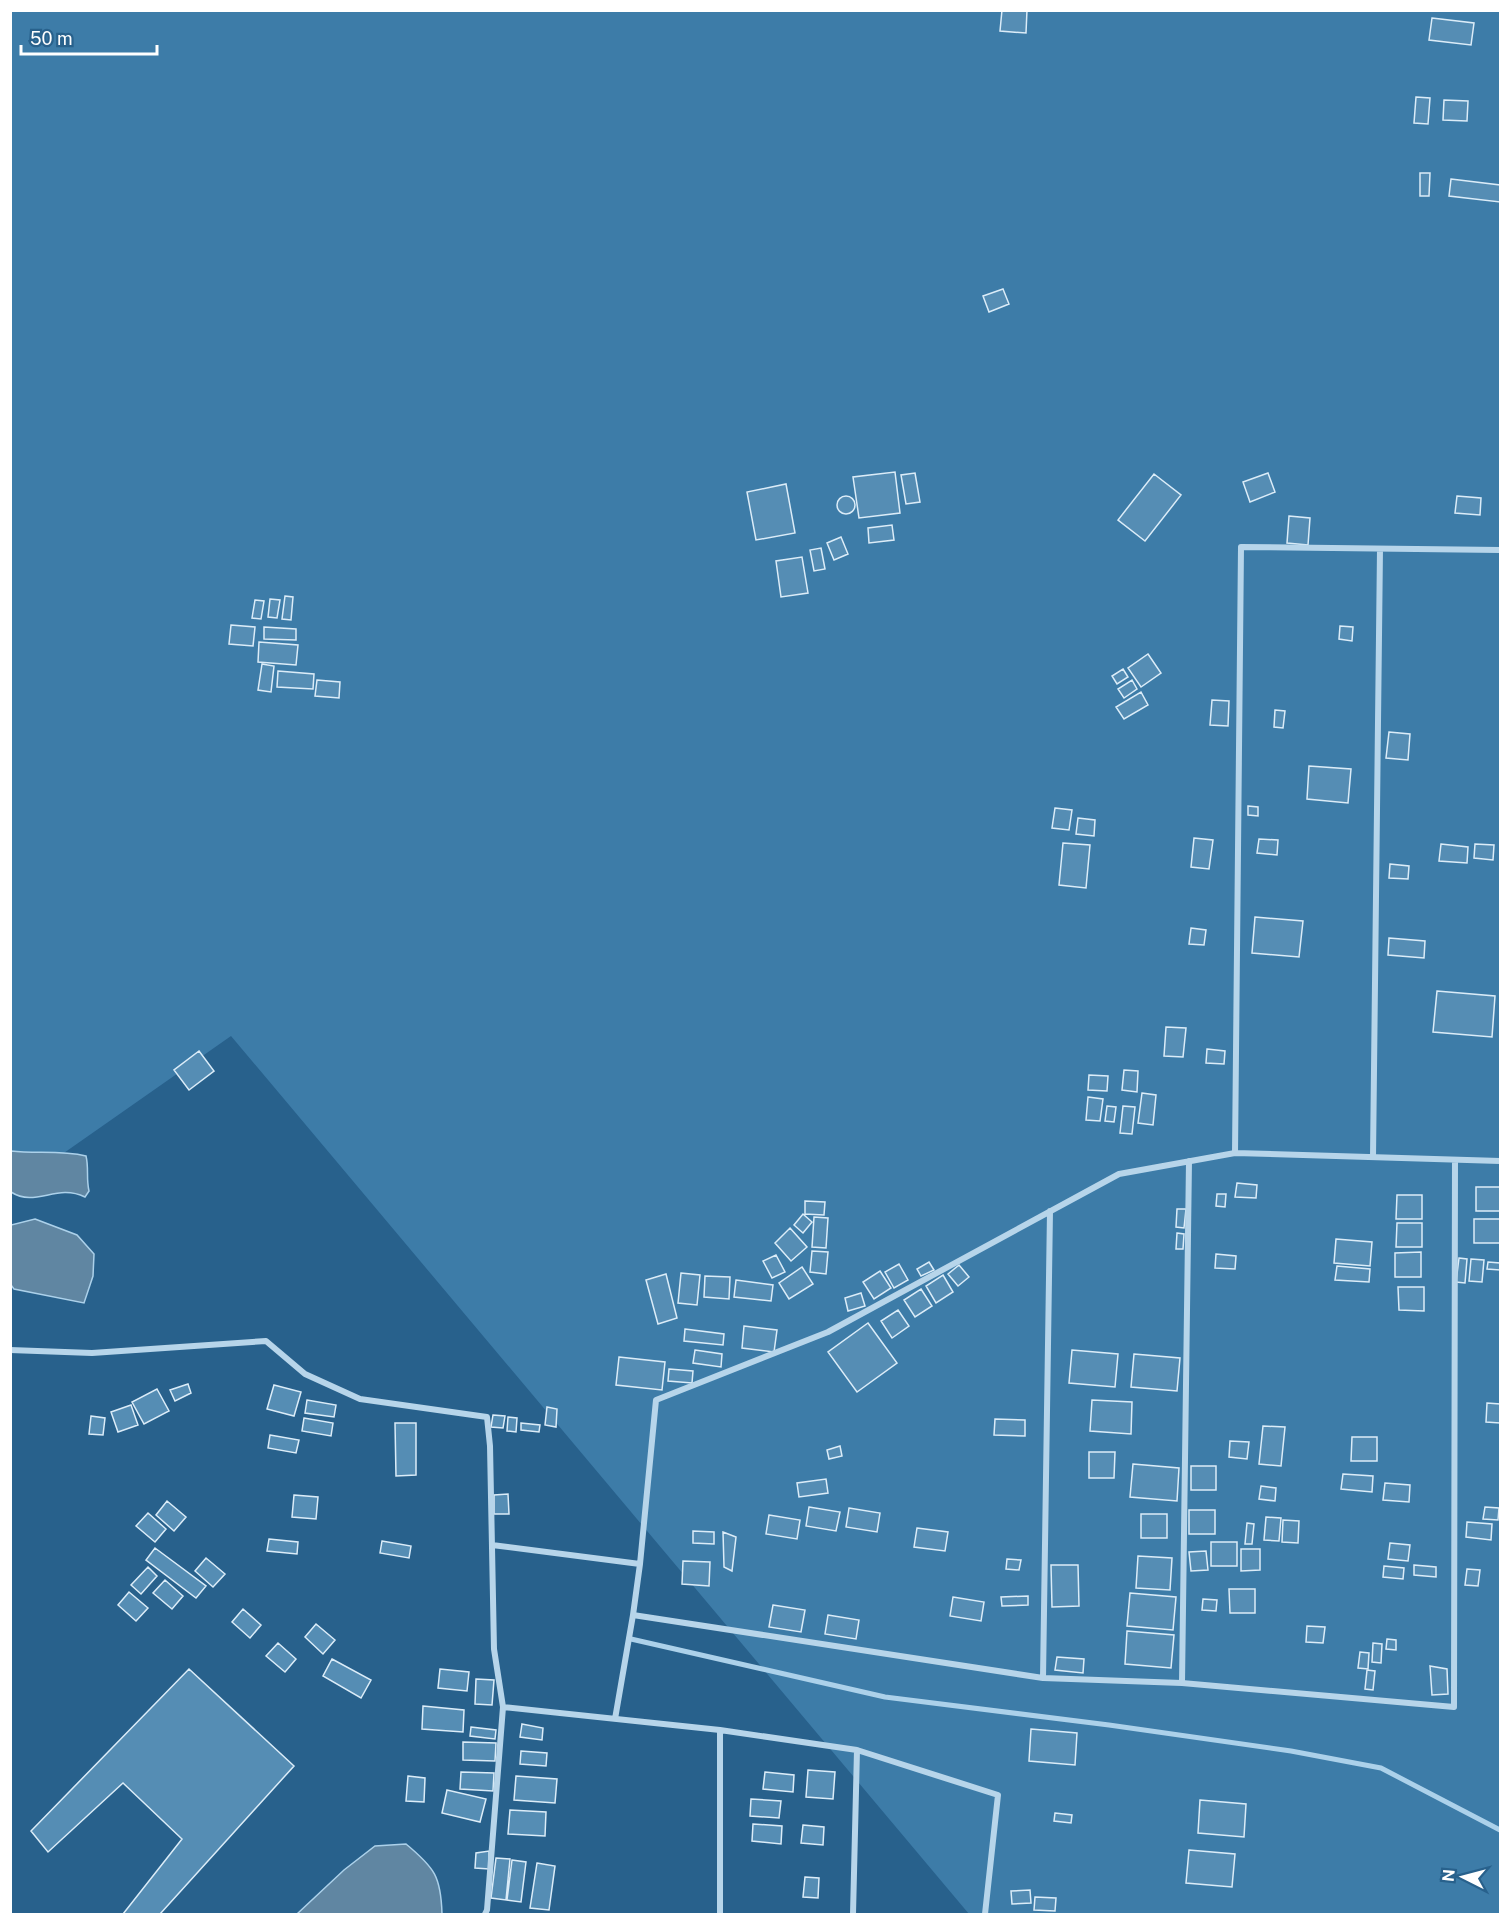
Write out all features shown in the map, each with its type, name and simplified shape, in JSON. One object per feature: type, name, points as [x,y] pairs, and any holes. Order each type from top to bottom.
[{"type":"street","points":[[1235,1153],[1241,548],[1500,550]]},
{"type":"street","points":[[1373,1157],[1380,549]]},
{"type":"street","points":[[615,1719],[640,1564],[656,1400],[828,1332],[1119,1173],[1235,1153],[1500,1161]]},
{"type":"street","points":[[633,1615],[1043,1678],[1182,1683],[1454,1707],[1455,1160]]},
{"type":"street","points":[[1182,1683],[1190,1161]]},
{"type":"street","points":[[1043,1678],[1050,1211]]},
{"type":"street","points":[[10,1350],[92,1353],[266,1341],[305,1374],[360,1399],[487,1417],[490,1446],[494,1649],[503,1707],[485,1914]]},
{"type":"street","points":[[492,1545],[640,1564]]},
{"type":"street","points":[[503,1707],[720,1730],[857,1750],[998,1795],[985,1914]]},
{"type":"street","points":[[720,1730],[720,1914]]},
{"type":"street","points":[[854,1914],[857,1750]]},
{"type":"shaded area","points":[[11,11],[1500,11],[1500,1914],[969,1914],[231,1036],[11,1190]]},
{"type":"shaded area","points":[[11,1151],[86,1156],[89,1191],[85,1197],[75,1193],[55,1193],[29,1198],[11,1192]]},
{"type":"shaded area","points":[[35,1219],[77,1235],[94,1254],[93,1276],[84,1303],[14,1289],[11,1285],[11,1225]]},
{"type":"shaded area","points":[[406,1844],[424,1860],[434,1874],[440,1891],[442,1914],[297,1914],[344,1870],[375,1846]]},
{"type":"building","points":[[1002,10],[1027,10],[1026,33],[1000,31]]},
{"type":"building","points":[[1432,18],[1474,23],[1471,45],[1429,40]]},
{"type":"building","points":[[1416,97],[1430,98],[1428,124],[1414,123]]},
{"type":"building","points":[[1444,100],[1468,101],[1467,121],[1443,120]]},
{"type":"building","points":[[1420,173],[1430,173],[1429,196],[1420,196]]},
{"type":"building","points":[[1451,179],[1500,185],[1500,202],[1449,196]]},
{"type":"building","points":[[1003,289],[1009,304],[989,312],[983,296]]},
{"type":"building","points":[[895,472],[900,513],[859,518],[853,477]]},
{"type":"building","points":[[915,473],[920,502],[906,504],[901,475]]},
{"type":"building","points":[[1268,473],[1275,492],[1250,502],[1243,482]]},
{"type":"building","points":[[1154,474],[1181,495],[1145,541],[1118,520]]},
{"type":"building","points":[[786,484],[795,533],[756,540],[747,492]]},
{"type":"building","points":[[846,496],[852,499],[855,505],[852,511],[846,514],[840,511],[837,505],[840,499]]},
{"type":"building","points":[[1457,496],[1481,498],[1480,515],[1455,513]]},
{"type":"building","points":[[1289,516],[1310,518],[1308,545],[1287,543]]},
{"type":"building","points":[[892,525],[894,540],[869,543],[868,528]]},
{"type":"building","points":[[841,537],[848,554],[834,560],[827,543]]},
{"type":"building","points":[[821,548],[825,569],[814,571],[810,550]]},
{"type":"building","points":[[802,557],[808,593],[781,597],[776,561]]},
{"type":"building","points":[[285,596],[293,597],[291,620],[282,619]]},
{"type":"building","points":[[270,599],[280,600],[277,618],[268,617]]},
{"type":"building","points":[[255,600],[264,601],[261,619],[252,618]]},
{"type":"building","points":[[231,625],[255,627],[253,646],[229,644]]},
{"type":"building","points":[[1340,626],[1353,627],[1352,641],[1339,639]]},
{"type":"building","points":[[264,627],[296,629],[296,640],[264,639]]},
{"type":"building","points":[[259,642],[298,645],[296,665],[258,662]]},
{"type":"building","points":[[1148,654],[1161,673],[1141,687],[1128,668]]},
{"type":"building","points":[[262,664],[274,666],[271,692],[258,690]]},
{"type":"building","points":[[1123,669],[1128,677],[1117,684],[1112,676]]},
{"type":"building","points":[[278,671],[314,674],[313,689],[277,687]]},
{"type":"building","points":[[317,680],[340,682],[339,698],[315,696]]},
{"type":"building","points":[[1132,680],[1137,689],[1124,698],[1118,689]]},
{"type":"building","points":[[1141,692],[1148,705],[1124,719],[1116,707]]},
{"type":"building","points":[[1212,700],[1229,701],[1228,726],[1210,725]]},
{"type":"building","points":[[1275,710],[1285,711],[1283,728],[1274,727]]},
{"type":"building","points":[[1389,732],[1410,734],[1408,760],[1386,758]]},
{"type":"building","points":[[1309,766],[1351,769],[1348,803],[1307,799]]},
{"type":"building","points":[[1248,806],[1258,807],[1258,816],[1248,815]]},
{"type":"building","points":[[1055,808],[1072,810],[1069,830],[1052,828]]},
{"type":"building","points":[[1078,818],[1095,820],[1094,836],[1076,834]]},
{"type":"building","points":[[1194,838],[1213,840],[1209,869],[1191,867]]},
{"type":"building","points":[[1259,839],[1278,840],[1277,855],[1257,853]]},
{"type":"building","points":[[1063,843],[1090,845],[1086,888],[1059,885]]},
{"type":"building","points":[[1441,844],[1468,847],[1467,863],[1439,861]]},
{"type":"building","points":[[1475,844],[1494,845],[1493,860],[1474,858]]},
{"type":"building","points":[[1390,864],[1409,866],[1408,879],[1389,878]]},
{"type":"building","points":[[1255,917],[1303,921],[1299,957],[1252,953]]},
{"type":"building","points":[[1191,928],[1206,930],[1204,945],[1189,944]]},
{"type":"building","points":[[1389,938],[1425,941],[1424,958],[1388,955]]},
{"type":"building","points":[[1437,991],[1495,996],[1492,1037],[1433,1032]]},
{"type":"building","points":[[1166,1027],[1186,1028],[1183,1057],[1164,1056]]},
{"type":"building","points":[[1207,1049],[1225,1051],[1224,1064],[1206,1063]]},
{"type":"building","points":[[199,1051],[214,1071],[189,1090],[174,1070]]},
{"type":"building","points":[[1124,1070],[1138,1071],[1137,1092],[1122,1090]]},
{"type":"building","points":[[1089,1075],[1108,1076],[1107,1091],[1088,1090]]},
{"type":"building","points":[[1142,1093],[1156,1095],[1153,1125],[1138,1123]]},
{"type":"building","points":[[1088,1097],[1103,1099],[1100,1121],[1086,1120]]},
{"type":"building","points":[[1107,1106],[1116,1107],[1114,1122],[1105,1121]]},
{"type":"building","points":[[1123,1106],[1135,1107],[1132,1134],[1120,1133]]},
{"type":"building","points":[[1237,1183],[1257,1185],[1256,1198],[1235,1197]]},
{"type":"building","points":[[1476,1187],[1500,1187],[1500,1211],[1476,1211]]},
{"type":"building","points":[[1217,1194],[1226,1194],[1225,1207],[1216,1206]]},
{"type":"building","points":[[1397,1195],[1422,1195],[1422,1219],[1396,1219]]},
{"type":"building","points":[[805,1201],[825,1202],[824,1215],[805,1214]]},
{"type":"building","points":[[1177,1209],[1186,1209],[1184,1228],[1176,1227]]},
{"type":"building","points":[[803,1214],[812,1222],[803,1233],[794,1225]]},
{"type":"building","points":[[814,1217],[828,1218],[826,1248],[812,1247]]},
{"type":"building","points":[[1474,1219],[1500,1219],[1500,1243],[1474,1243]]},
{"type":"building","points":[[1397,1223],[1422,1223],[1422,1247],[1396,1247]]},
{"type":"building","points":[[790,1228],[807,1247],[791,1261],[775,1243]]},
{"type":"building","points":[[1177,1233],[1184,1234],[1183,1249],[1176,1249]]},
{"type":"building","points":[[1336,1239],[1372,1242],[1370,1266],[1334,1263]]},
{"type":"building","points":[[812,1251],[828,1252],[826,1274],[810,1272]]},
{"type":"building","points":[[1421,1252],[1421,1277],[1395,1277],[1395,1253]]},
{"type":"building","points":[[1216,1254],[1236,1256],[1235,1269],[1215,1268]]},
{"type":"building","points":[[776,1255],[785,1272],[772,1278],[763,1261]]},
{"type":"building","points":[[1459,1258],[1467,1259],[1465,1283],[1456,1282]]},
{"type":"building","points":[[1471,1259],[1484,1260],[1482,1282],[1469,1281]]},
{"type":"building","points":[[929,1262],[934,1270],[921,1276],[917,1269]]},
{"type":"building","points":[[1488,1262],[1500,1263],[1500,1270],[1487,1269]]},
{"type":"building","points":[[899,1264],[908,1280],[894,1288],[885,1272]]},
{"type":"building","points":[[959,1265],[969,1277],[958,1286],[948,1274]]},
{"type":"building","points":[[1337,1266],[1370,1269],[1369,1282],[1335,1280]]},
{"type":"building","points":[[802,1267],[813,1284],[789,1299],[779,1283]]},
{"type":"building","points":[[880,1271],[891,1288],[874,1299],[863,1282]]},
{"type":"building","points":[[681,1273],[700,1275],[697,1305],[678,1303]]},
{"type":"building","points":[[666,1274],[677,1318],[658,1324],[646,1280]]},
{"type":"building","points":[[943,1275],[953,1292],[936,1303],[926,1286]]},
{"type":"building","points":[[705,1276],[730,1277],[729,1299],[704,1297]]},
{"type":"building","points":[[736,1280],[773,1285],[771,1301],[734,1297]]},
{"type":"building","points":[[1398,1287],[1424,1287],[1424,1311],[1399,1310]]},
{"type":"building","points":[[921,1289],[932,1306],[915,1317],[904,1300]]},
{"type":"building","points":[[861,1293],[865,1306],[848,1311],[845,1298]]},
{"type":"building","points":[[898,1310],[909,1326],[892,1338],[881,1321]]},
{"type":"building","points":[[868,1323],[897,1363],[857,1392],[828,1352]]},
{"type":"building","points":[[744,1326],[777,1330],[774,1352],[742,1348]]},
{"type":"building","points":[[685,1329],[724,1334],[723,1345],[684,1341]]},
{"type":"building","points":[[695,1350],[722,1354],[721,1367],[693,1363]]},
{"type":"building","points":[[1072,1350],[1118,1354],[1115,1387],[1069,1383]]},
{"type":"building","points":[[1134,1354],[1180,1358],[1177,1391],[1131,1387]]},
{"type":"building","points":[[619,1357],[665,1362],[662,1390],[616,1385]]},
{"type":"building","points":[[669,1369],[693,1371],[692,1383],[668,1381]]},
{"type":"building","points":[[188,1384],[191,1393],[175,1401],[170,1390]]},
{"type":"building","points":[[274,1385],[301,1392],[294,1416],[267,1409]]},
{"type":"building","points":[[157,1389],[169,1411],[144,1424],[132,1402]]},
{"type":"building","points":[[307,1400],[336,1405],[334,1417],[305,1413]]},
{"type":"building","points":[[1092,1400],[1132,1402],[1131,1434],[1090,1431]]},
{"type":"building","points":[[1487,1403],[1500,1404],[1500,1423],[1486,1422]]},
{"type":"building","points":[[131,1405],[138,1425],[118,1432],[111,1412]]},
{"type":"building","points":[[547,1407],[557,1409],[556,1427],[545,1425]]},
{"type":"building","points":[[493,1415],[505,1416],[503,1428],[491,1427]]},
{"type":"building","points":[[91,1416],[105,1418],[103,1435],[89,1434]]},
{"type":"building","points":[[508,1417],[517,1418],[516,1432],[507,1431]]},
{"type":"building","points":[[304,1418],[333,1423],[331,1436],[302,1431]]},
{"type":"building","points":[[995,1419],[1025,1420],[1025,1436],[994,1435]]},
{"type":"building","points":[[395,1423],[416,1423],[416,1475],[396,1476]]},
{"type":"building","points":[[521,1423],[540,1425],[539,1432],[521,1430]]},
{"type":"building","points":[[1263,1426],[1285,1427],[1281,1466],[1259,1464]]},
{"type":"building","points":[[270,1435],[299,1440],[296,1453],[268,1448]]},
{"type":"building","points":[[1352,1437],[1377,1437],[1377,1461],[1351,1461]]},
{"type":"building","points":[[1230,1441],[1249,1442],[1247,1459],[1229,1457]]},
{"type":"building","points":[[840,1446],[842,1456],[829,1459],[827,1450]]},
{"type":"building","points":[[1089,1452],[1115,1452],[1114,1478],[1089,1478]]},
{"type":"building","points":[[1133,1464],[1179,1468],[1177,1501],[1130,1497]]},
{"type":"building","points":[[1191,1466],[1216,1466],[1216,1490],[1191,1490]]},
{"type":"building","points":[[1343,1474],[1373,1476],[1372,1492],[1341,1489]]},
{"type":"building","points":[[826,1479],[828,1493],[799,1497],[797,1483]]},
{"type":"building","points":[[1385,1483],[1410,1485],[1409,1502],[1383,1500]]},
{"type":"building","points":[[1261,1486],[1276,1488],[1275,1501],[1259,1499]]},
{"type":"building","points":[[508,1494],[509,1514],[494,1514],[494,1495]]},
{"type":"building","points":[[294,1495],[318,1497],[316,1519],[292,1517]]},
{"type":"building","points":[[167,1501],[186,1517],[174,1531],[156,1515]]},
{"type":"building","points":[[809,1507],[840,1512],[836,1531],[806,1526]]},
{"type":"building","points":[[1485,1507],[1499,1508],[1498,1520],[1483,1519]]},
{"type":"building","points":[[849,1508],[880,1513],[877,1532],[846,1527]]},
{"type":"building","points":[[1189,1510],[1215,1510],[1215,1534],[1189,1534]]},
{"type":"building","points":[[148,1513],[166,1529],[155,1542],[136,1526]]},
{"type":"building","points":[[1141,1514],[1167,1514],[1167,1538],[1141,1538]]},
{"type":"building","points":[[769,1515],[800,1520],[797,1539],[766,1534]]},
{"type":"building","points":[[1266,1517],[1281,1518],[1279,1541],[1264,1540]]},
{"type":"building","points":[[1283,1520],[1299,1521],[1298,1543],[1282,1542]]},
{"type":"building","points":[[1467,1522],[1492,1524],[1491,1540],[1466,1537]]},
{"type":"building","points":[[1247,1523],[1254,1524],[1252,1544],[1245,1544]]},
{"type":"building","points":[[917,1528],[948,1532],[945,1551],[914,1547]]},
{"type":"building","points":[[693,1531],[714,1532],[714,1544],[693,1543]]},
{"type":"building","points":[[723,1532],[736,1537],[732,1571],[724,1567]]},
{"type":"building","points":[[269,1539],[298,1542],[297,1554],[267,1551]]},
{"type":"building","points":[[382,1541],[411,1546],[409,1558],[380,1553]]},
{"type":"building","points":[[1211,1542],[1237,1542],[1237,1566],[1211,1566]]},
{"type":"building","points":[[1390,1543],[1410,1545],[1408,1561],[1388,1559]]},
{"type":"building","points":[[155,1548],[206,1586],[196,1598],[146,1560]]},
{"type":"building","points":[[1241,1549],[1260,1549],[1260,1570],[1241,1571]]},
{"type":"building","points":[[1206,1551],[1208,1570],[1191,1571],[1189,1552]]},
{"type":"building","points":[[1138,1556],[1172,1558],[1170,1590],[1136,1588]]},
{"type":"building","points":[[206,1558],[225,1574],[213,1587],[195,1571]]},
{"type":"building","points":[[1007,1559],[1021,1560],[1019,1570],[1006,1569]]},
{"type":"building","points":[[683,1561],[710,1562],[709,1586],[682,1584]]},
{"type":"building","points":[[1051,1565],[1078,1565],[1079,1606],[1052,1607]]},
{"type":"building","points":[[1414,1565],[1436,1567],[1436,1577],[1414,1575]]},
{"type":"building","points":[[1384,1566],[1404,1568],[1403,1579],[1383,1577]]},
{"type":"building","points":[[148,1567],[157,1576],[141,1594],[131,1585]]},
{"type":"building","points":[[1467,1569],[1480,1570],[1478,1586],[1465,1585]]},
{"type":"building","points":[[165,1580],[183,1596],[172,1609],[153,1593]]},
{"type":"building","points":[[1229,1589],[1255,1589],[1255,1613],[1230,1613]]},
{"type":"building","points":[[129,1592],[148,1608],[136,1621],[118,1605]]},
{"type":"building","points":[[1130,1593],[1176,1597],[1173,1630],[1127,1626]]},
{"type":"building","points":[[1028,1596],[1028,1605],[1002,1606],[1001,1597]]},
{"type":"building","points":[[953,1597],[984,1602],[981,1621],[950,1616]]},
{"type":"building","points":[[1203,1599],[1217,1600],[1216,1611],[1202,1610]]},
{"type":"building","points":[[773,1605],[805,1610],[801,1632],[769,1627]]},
{"type":"building","points":[[243,1609],[261,1625],[250,1638],[232,1622]]},
{"type":"building","points":[[828,1615],[859,1620],[856,1639],[825,1634]]},
{"type":"building","points":[[316,1624],[335,1640],[323,1654],[305,1637]]},
{"type":"building","points":[[1307,1626],[1325,1627],[1323,1643],[1306,1642]]},
{"type":"building","points":[[1127,1631],[1174,1635],[1171,1668],[1125,1664]]},
{"type":"building","points":[[1387,1639],[1396,1640],[1396,1650],[1386,1649]]},
{"type":"building","points":[[278,1643],[296,1659],[285,1672],[266,1656]]},
{"type":"building","points":[[1373,1643],[1382,1644],[1381,1663],[1372,1662]]},
{"type":"building","points":[[1360,1652],[1369,1653],[1368,1669],[1358,1668]]},
{"type":"building","points":[[1057,1657],[1084,1659],[1083,1673],[1055,1670]]},
{"type":"building","points":[[332,1659],[371,1680],[361,1698],[323,1676]]},
{"type":"building","points":[[1430,1666],[1447,1669],[1448,1694],[1432,1695]]},
{"type":"building","points":[[189,1669],[294,1766],[160,1914],[123,1914],[182,1839],[123,1783],[48,1852],[31,1831]]},
{"type":"building","points":[[440,1669],[469,1672],[467,1691],[438,1688]]},
{"type":"building","points":[[1367,1670],[1375,1671],[1373,1690],[1365,1689]]},
{"type":"building","points":[[476,1679],[494,1680],[492,1705],[475,1704]]},
{"type":"building","points":[[423,1706],[464,1710],[463,1732],[422,1729]]},
{"type":"building","points":[[522,1724],[543,1728],[542,1740],[520,1737]]},
{"type":"building","points":[[471,1727],[496,1730],[495,1739],[470,1736]]},
{"type":"building","points":[[1031,1729],[1077,1733],[1075,1765],[1029,1761]]},
{"type":"building","points":[[463,1742],[496,1743],[495,1761],[463,1760]]},
{"type":"building","points":[[521,1751],[547,1753],[546,1766],[520,1764]]},
{"type":"building","points":[[808,1770],[835,1772],[833,1799],[806,1797]]},
{"type":"building","points":[[461,1772],[494,1773],[493,1791],[460,1789]]},
{"type":"building","points":[[765,1772],[794,1775],[793,1792],[763,1789]]},
{"type":"building","points":[[408,1776],[425,1778],[424,1802],[406,1801]]},
{"type":"building","points":[[516,1776],[557,1779],[555,1803],[514,1800]]},
{"type":"building","points":[[447,1790],[486,1799],[480,1822],[442,1813]]},
{"type":"building","points":[[751,1799],[781,1801],[779,1818],[750,1816]]},
{"type":"building","points":[[1200,1800],[1246,1804],[1244,1837],[1198,1833]]},
{"type":"building","points":[[510,1810],[546,1812],[545,1836],[508,1834]]},
{"type":"building","points":[[1055,1813],[1072,1815],[1071,1823],[1054,1821]]},
{"type":"building","points":[[753,1824],[782,1826],[781,1844],[752,1841]]},
{"type":"building","points":[[803,1825],[824,1827],[823,1845],[801,1843]]},
{"type":"building","points":[[1189,1850],[1235,1854],[1232,1887],[1186,1883]]},
{"type":"building","points":[[489,1851],[489,1869],[475,1868],[476,1853]]},
{"type":"building","points":[[496,1858],[510,1859],[506,1900],[491,1898]]},
{"type":"building","points":[[512,1860],[526,1862],[521,1902],[507,1900]]},
{"type":"building","points":[[537,1863],[555,1866],[549,1910],[530,1908]]},
{"type":"building","points":[[805,1877],[819,1878],[818,1898],[803,1897]]},
{"type":"building","points":[[1030,1890],[1031,1903],[1012,1904],[1011,1891]]},
{"type":"building","points":[[1035,1897],[1056,1898],[1055,1911],[1034,1910]]},
{"type":"waterway","points":[[631,1639],[885,1697],[1291,1751],[1381,1768],[1500,1830]]}]
